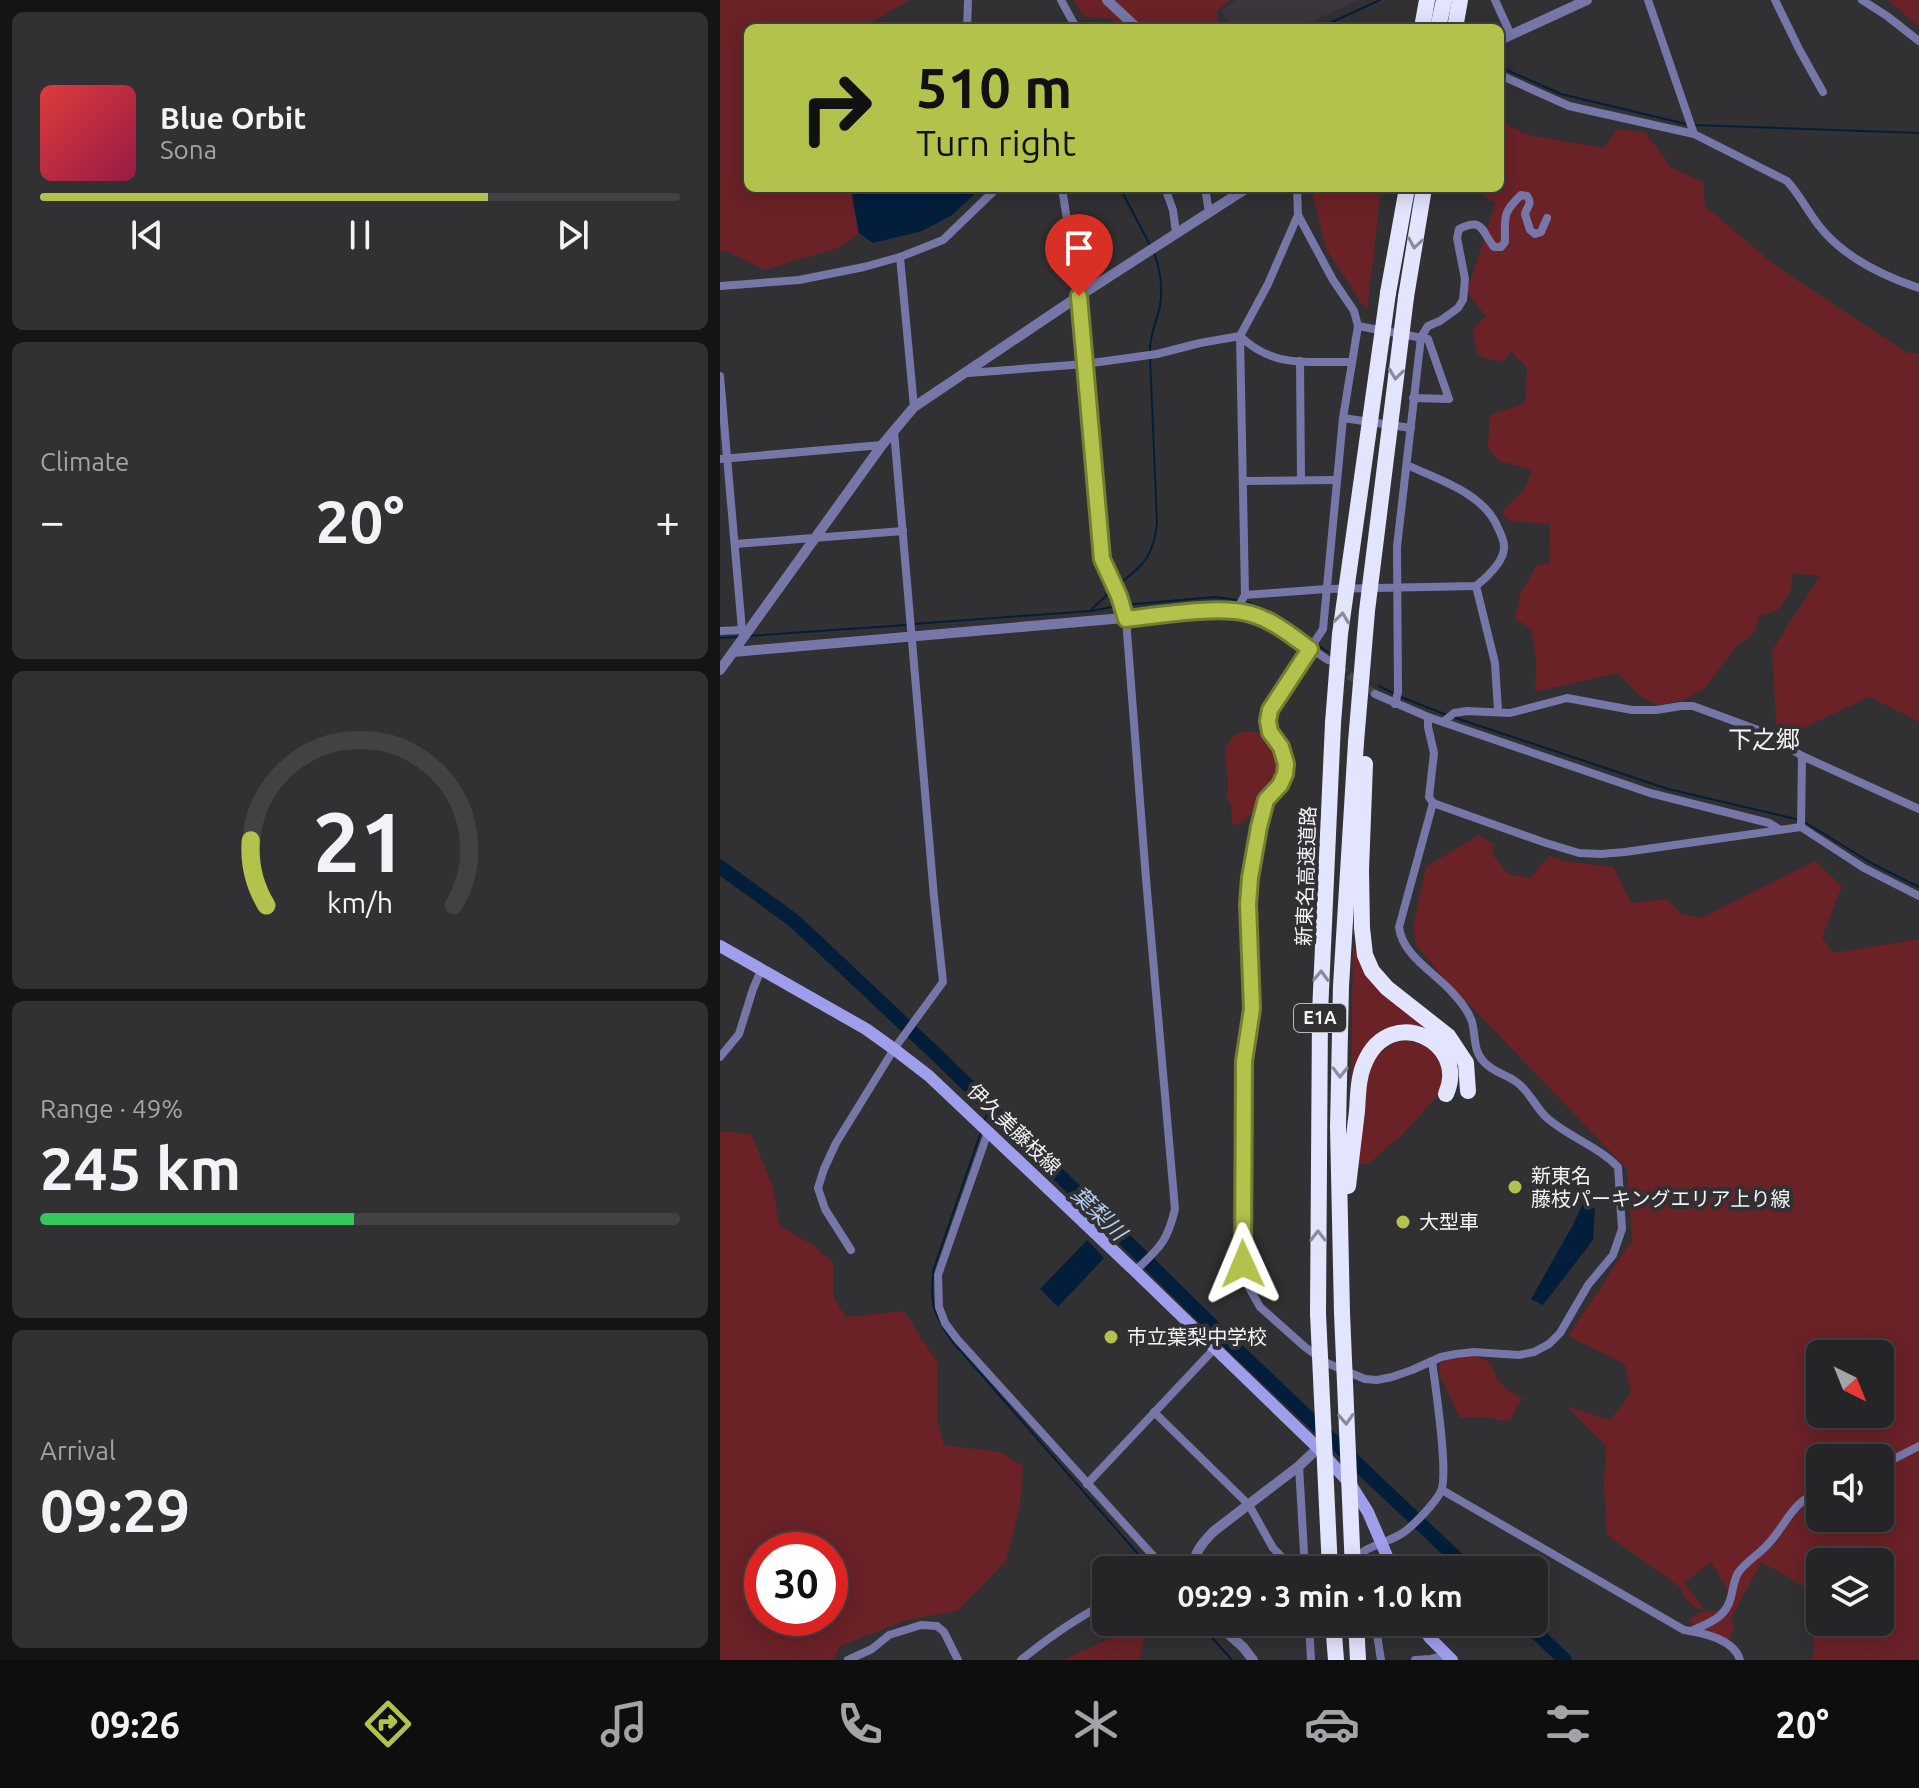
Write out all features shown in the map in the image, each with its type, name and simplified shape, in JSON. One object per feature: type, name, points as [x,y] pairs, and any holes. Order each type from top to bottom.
[{"type":"highway","points":[[1423,24],[1427,0]]},
{"type":"highway","points":[[1439,24],[1444,0]]},
{"type":"highway","points":[[1456,24],[1460,0]]},
{"type":"highway","points":[[1399,233],[1400,192]]},
{"type":"highway","name":"新東名高速道路","points":[[1329,1556],[1318,1314],[1320,1013],[1333,723],[1345,594],[1388,293],[1406,192]]},
{"type":"highway","name":"新東名高速道路","points":[[1353,1556],[1342,1313],[1338,1127],[1341,986],[1361,742],[1367,611],[1406,297],[1423,192]]},
{"type":"highway","points":[[1361,742],[1361,870],[1365,955],[1372,971],[1387,988],[1448,1036],[1466,1063],[1468,1091]]},
{"type":"highway","points":[[1341,1247],[1359,1088],[1363,1065],[1372,1048],[1383,1038],[1397,1032],[1415,1034],[1438,1044],[1449,1062],[1451,1083],[1446,1094]]},
{"type":"highway","points":[[1334,1636],[1336,1660]]},
{"type":"highway","points":[[1357,1636],[1358,1660]]},
{"type":"main road","name":"伊久美藤枝線","points":[[720,946],[896,1046],[929,1076],[1318,1448],[1351,1485],[1368,1512],[1387,1556]]},
{"type":"main road","points":[[1429,1636],[1450,1658]]},
{"type":"street","points":[[967,24],[968,0]]},
{"type":"street","points":[[1061,0],[1074,24]]},
{"type":"street","points":[[1107,0],[1133,24]]},
{"type":"street","points":[[1495,0],[1511,35]]},
{"type":"street","points":[[1504,38],[1587,0]]},
{"type":"street","points":[[1648,0],[1692,132]]},
{"type":"street","points":[[1775,0],[1823,92]]},
{"type":"street","points":[[1862,0],[1919,41]]},
{"type":"street","points":[[1504,77],[1569,106],[1692,132],[1787,181],[1822,229],[1841,249],[1866,265],[1919,288]]},
{"type":"street","points":[[720,286],[799,280],[900,257],[943,240],[993,192]]},
{"type":"street","points":[[1063,192],[1079,296],[1102,559],[1126,619],[1175,1209],[1170,1232],[1160,1247],[1135,1271]]},
{"type":"street","points":[[1166,192],[1176,233]]},
{"type":"street","points":[[1206,192],[1209,212]]},
{"type":"street","points":[[720,670],[744,631],[882,445],[914,407],[1241,192]]},
{"type":"street","points":[[1236,611],[1245,595],[1240,336],[1268,284],[1298,215],[1297,192]]},
{"type":"street","points":[[1395,704],[1398,692],[1397,547],[1421,337],[1428,326],[1458,308],[1463,300],[1465,279],[1457,238],[1459,229],[1469,224],[1477,225],[1484,229],[1494,247],[1501,247],[1505,242],[1505,215],[1521,195],[1530,200],[1525,214],[1530,230],[1535,234],[1541,232],[1547,218]]},
{"type":"street","points":[[1298,215],[1333,280],[1354,311],[1358,326],[1335,480],[1323,629],[1270,710],[1268,721],[1270,732],[1281,747],[1286,764],[1280,785],[1266,800],[1250,878],[1252,1009],[1244,1061],[1243,1271],[1260,1307],[1305,1347],[1327,1363],[1365,1379],[1377,1380],[1412,1370],[1441,1357],[1474,1352],[1519,1355],[1549,1344],[1560,1333],[1588,1285],[1613,1255],[1622,1229],[1618,1167],[1549,1119],[1518,1083],[1498,1074],[1482,1060],[1475,1047],[1474,1031],[1466,1010],[1402,943],[1399,927],[1433,803]]},
{"type":"street","points":[[900,257],[914,407]]},
{"type":"street","points":[[1358,326],[1428,339],[1449,399],[1413,398]]},
{"type":"street","points":[[963,373],[1085,364],[1157,354],[1240,336]]},
{"type":"street","points":[[1240,336],[1252,347],[1282,361],[1352,362]]},
{"type":"street","points":[[1300,361],[1301,480]]},
{"type":"street","points":[[720,376],[724,459],[744,631]]},
{"type":"street","points":[[1343,418],[1411,428]]},
{"type":"street","points":[[851,1250],[825,1209],[818,1188],[824,1169],[836,1143],[896,1046],[943,982],[894,431]]},
{"type":"street","points":[[724,459],[882,445]]},
{"type":"street","points":[[1245,595],[1326,589],[1476,586],[1487,577],[1503,554],[1505,544],[1495,519],[1473,497],[1407,465]]},
{"type":"street","points":[[1243,481],[1335,480]]},
{"type":"street","points":[[735,544],[903,531]]},
{"type":"street","points":[[1476,586],[1495,663],[1498,711]]},
{"type":"street","points":[[733,652],[1204,611],[1236,611],[1264,619],[1328,660]]},
{"type":"street","points":[[720,631],[744,631]]},
{"type":"street","points":[[1375,694],[1428,717],[1650,793],[1769,823],[1779,829]]},
{"type":"street","points":[[1443,722],[1454,713],[1510,713],[1567,698],[1632,710],[1693,706],[1758,730],[1802,756],[1919,809]]},
{"type":"street","points":[[1428,717],[1434,753],[1429,797],[1433,803],[1579,853],[1625,852],[1801,827],[1864,868],[1919,896]]},
{"type":"street","points":[[1801,827],[1802,756]]},
{"type":"street","points":[[720,1057],[739,1034],[761,970]]},
{"type":"street","points":[[988,1132],[938,1275],[939,1307],[945,1323],[1153,1556]]},
{"type":"street","points":[[1087,1484],[1215,1348]]},
{"type":"street","points":[[1357,1556],[1403,1533],[1442,1490],[1444,1471],[1432,1361]]},
{"type":"street","points":[[1154,1412],[1249,1505],[1273,1548],[1281,1556]]},
{"type":"street","points":[[1894,1459],[1919,1446]]},
{"type":"street","points":[[1194,1556],[1214,1531],[1318,1448]]},
{"type":"street","points":[[1299,1466],[1304,1556]]},
{"type":"street","points":[[1442,1490],[1684,1630],[1723,1641],[1733,1647],[1740,1660]]},
{"type":"street","points":[[1690,1631],[1716,1620],[1726,1610],[1740,1570],[1770,1542],[1788,1516],[1806,1498]]},
{"type":"street","points":[[1021,1660],[1058,1631],[1092,1610]]},
{"type":"street","points":[[848,1660],[872,1649],[889,1635],[921,1625],[937,1626],[944,1632],[958,1660]]},
{"type":"street","points":[[1231,1636],[1253,1660]]},
{"type":"street","points":[[1310,1636],[1311,1660]]},
{"type":"street","points":[[1377,1636],[1381,1660]]},
{"type":"street","points":[[1415,1660],[1450,1658]]},
{"type":"shaded area","points":[[720,0],[910,0],[869,24],[744,24],[744,192],[854,192],[858,234],[838,248],[765,270],[720,251]]},
{"type":"shaded area","points":[[1074,0],[1229,0],[1217,11],[1218,24],[1114,24],[1112,19],[1084,17]]},
{"type":"shaded area","points":[[1236,0],[1358,0],[1307,24],[1238,24],[1228,22],[1222,10]]},
{"type":"shaded area","points":[[1888,0],[1919,0],[1919,27]]},
{"type":"shaded area","points":[[1504,122],[1528,135],[1604,148],[1617,129],[1645,132],[1671,167],[1703,182],[1705,206],[1777,267],[1908,353],[1919,353],[1919,722],[1870,697],[1805,727],[1787,739],[1776,724],[1772,650],[1820,576],[1793,573],[1790,593],[1778,610],[1759,616],[1754,633],[1736,647],[1705,688],[1684,700],[1657,705],[1641,697],[1618,673],[1535,692],[1536,659],[1531,629],[1515,618],[1521,592],[1537,565],[1550,563],[1549,524],[1509,521],[1502,512],[1524,490],[1532,470],[1499,461],[1488,448],[1490,415],[1525,403],[1527,368],[1511,352],[1504,361],[1490,360],[1477,354],[1473,328],[1486,316],[1467,292],[1495,204],[1481,192],[1504,192]]},
{"type":"shaded area","points":[[1312,192],[1381,192],[1367,311],[1326,249]]},
{"type":"shaded area","points":[[1252,731],[1269,736],[1277,754],[1279,773],[1251,814],[1239,825],[1232,823],[1227,798],[1225,748],[1232,737]]},
{"type":"shaded area","points":[[1478,835],[1494,844],[1492,854],[1508,874],[1530,878],[1549,856],[1613,867],[1631,903],[1667,899],[1681,914],[1701,918],[1815,861],[1842,886],[1822,937],[1833,953],[1919,939],[1919,1660],[1812,1660],[1813,1636],[1894,1636],[1894,1548],[1806,1548],[1806,1593],[1797,1582],[1761,1562],[1731,1619],[1734,1629],[1728,1640],[1699,1629],[1689,1621],[1701,1612],[1726,1611],[1732,1597],[1711,1562],[1684,1583],[1704,1609],[1698,1610],[1685,1598],[1680,1587],[1607,1535],[1604,1484],[1606,1446],[1566,1406],[1610,1420],[1631,1393],[1625,1364],[1568,1336],[1632,1240],[1627,1169],[1441,975],[1416,945],[1413,925],[1426,867]]},
{"type":"shaded area","points":[[1353,948],[1358,948],[1434,1032],[1401,1024],[1382,1031],[1362,1050],[1351,1084]]},
{"type":"shaded area","points":[[1402,1039],[1433,1047],[1443,1064],[1444,1089],[1403,1134],[1368,1164],[1358,1163],[1368,1070],[1378,1055]]},
{"type":"shaded area","points":[[720,1131],[751,1134],[773,1187],[779,1225],[814,1246],[833,1263],[833,1297],[846,1317],[904,1311],[937,1362],[937,1420],[944,1445],[1000,1452],[1023,1466],[1020,1505],[1006,1561],[957,1611],[907,1620],[840,1646],[833,1660],[720,1660]]},
{"type":"shaded area","points":[[1474,1355],[1491,1363],[1502,1384],[1522,1398],[1511,1419],[1460,1418],[1439,1374],[1440,1362]]},
{"type":"shaded area","points":[[1115,1636],[1145,1636],[1139,1660],[1063,1660]]},
{"type":"water","points":[[977,192],[952,215],[922,231],[873,243],[859,233],[852,194]]},
{"type":"water","points":[[1583,1203],[1595,1209],[1593,1240],[1543,1305],[1531,1299]]},
{"type":"water","points":[[1087,1240],[1104,1258],[1058,1307],[1040,1289]]},
{"type":"waterway","points":[[1328,24],[1380,0]]},
{"type":"waterway","points":[[1504,69],[1561,94],[1686,124]]},
{"type":"waterway","points":[[1692,125],[1919,133]]},
{"type":"waterway","points":[[1122,192],[1151,247]]},
{"type":"waterway","points":[[1150,352],[1161,292],[1154,253]]},
{"type":"waterway","points":[[1118,585],[1146,559],[1157,523],[1150,358]]},
{"type":"waterway","points":[[1092,609],[1113,589]]},
{"type":"waterway","points":[[1124,605],[1215,597],[1237,600]]},
{"type":"waterway","points":[[1243,601],[1264,608],[1313,642]]},
{"type":"waterway","points":[[913,624],[1091,611],[1117,606]]},
{"type":"waterway","points":[[749,636],[906,625]]},
{"type":"waterway","points":[[720,638],[739,637]]},
{"type":"waterway","points":[[1318,645],[1328,652]]},
{"type":"waterway","points":[[1379,686],[1395,694]]},
{"type":"waterway","points":[[1401,697],[1447,715]]},
{"type":"waterway","points":[[1453,717],[1668,789],[1800,820]]},
{"type":"waterway","points":[[1806,823],[1873,864],[1919,887]]},
{"type":"waterway","name":"葉梨川","points":[[720,867],[793,920],[819,944],[1454,1556]]},
{"type":"waterway","points":[[984,1122],[990,1108]]},
{"type":"waterway","points":[[981,1132],[934,1268],[932,1299],[937,1315],[952,1341],[1140,1556]]},
{"type":"waterway","points":[[1211,1636],[1232,1660]]},
{"type":"waterway","name":"葉梨川","points":[[1540,1636],[1565,1660]]},
{"type":"tunnel","points":[[1339,668],[1375,694]]},
{"type":"place","name":"新東名 藤枝パーキングエリア上り線","points":[[1515,1187]]},
{"type":"place","name":"大型車","points":[[1403,1222]]},
{"type":"place","name":"市立葉梨中学校","points":[[1111,1337]]},
{"type":"district","name":"下之郷","points":[[1764,740]]},
{"type":"route","points":[[1079,296],[1102,559],[1126,619],[1204,611],[1250,613],[1278,626],[1310,649],[1270,710],[1270,732],[1285,755],[1285,774],[1280,785],[1266,800],[1250,878],[1252,1009],[1244,1061],[1243,1264]]}]
